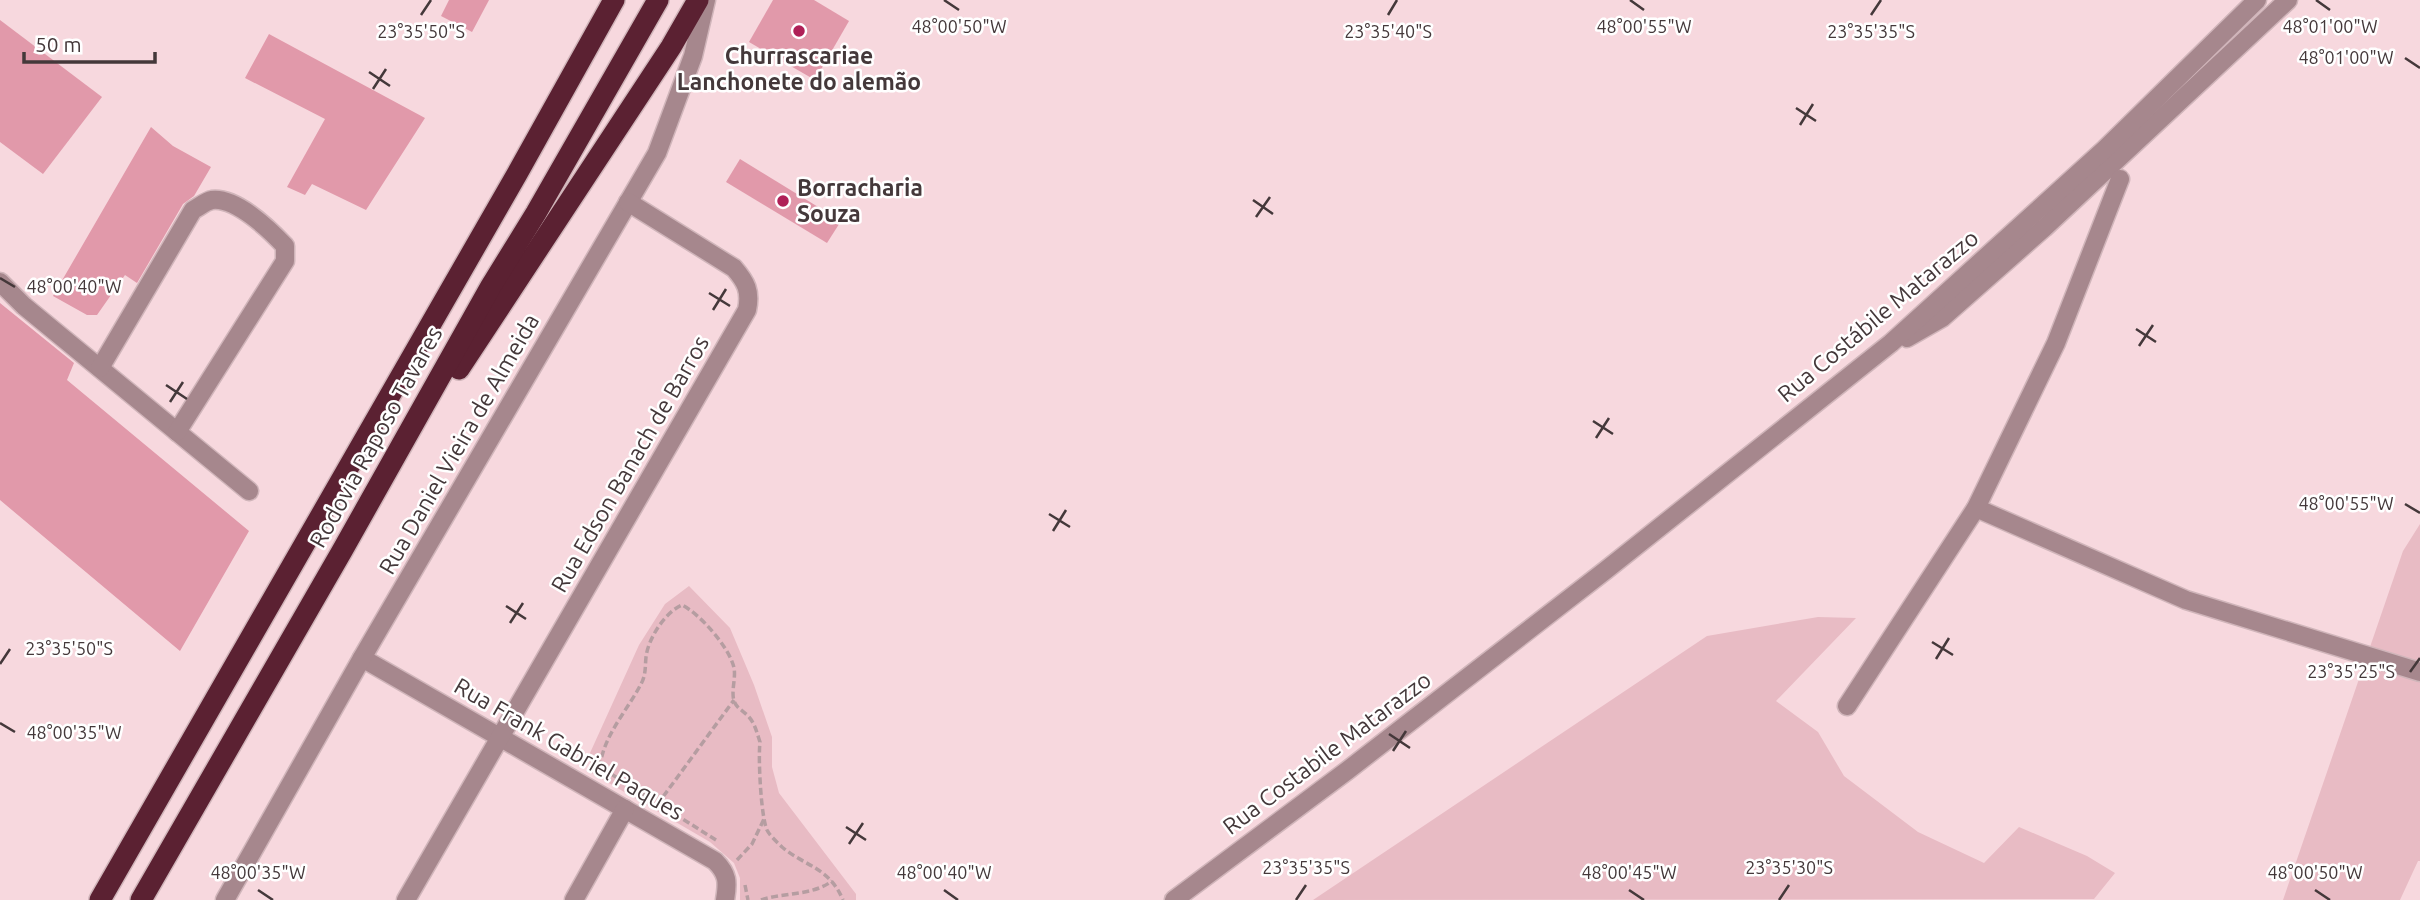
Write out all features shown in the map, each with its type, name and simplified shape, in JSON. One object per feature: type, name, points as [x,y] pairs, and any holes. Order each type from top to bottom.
[{"type":"highway","points":[[431,324],[489,197],[600,0]]},
{"type":"highway","name":"Rodovia Raposo Tavares","points":[[100,900],[614,0]]},
{"type":"highway","name":"Rodovia Raposo Tavares","points":[[141,900],[491,286],[658,0]]},
{"type":"highway","points":[[342,551],[671,47],[698,0]]},
{"type":"street","name":"Rua Daniel Vieira de Almeida","points":[[225,900],[362,658],[657,153],[693,56],[706,0]]},
{"type":"street","name":"Rua Costábile Matarazzo","points":[[1508,645],[1874,357],[2105,149],[2257,0]]},
{"type":"street","name":"Rua Costábile Matarazzo","points":[[1874,357],[1942,318],[2054,219],[2288,0]]},
{"type":"street","points":[[1847,706],[1976,508],[2056,343],[2120,178]]},
{"type":"street","points":[[100,368],[193,210],[211,200],[225,201],[264,223],[285,246],[285,261],[177,432]]},
{"type":"street","name":"Rua Edson Banach de Barros","points":[[406,900],[747,310],[750,296],[745,281],[734,268],[628,202]]},
{"type":"street","points":[[0,282],[24,306],[249,491]]},
{"type":"street","points":[[1976,508],[2186,600],[2420,672]]},
{"type":"street","name":"Rua Costabile Matarazzo","points":[[1174,900],[1349,770],[1508,645]]},
{"type":"street","name":"Rua Frank Gabriel Paques","points":[[362,658],[715,862],[726,872],[725,900]]},
{"type":"street","points":[[574,900],[625,809]]},
{"type":"path","points":[[719,842],[600,767],[609,738],[643,681],[646,656],[652,641],[664,620],[675,608],[682,605],[700,617],[729,654],[734,668],[734,700],[738,709],[748,716],[757,731],[764,819],[768,832],[783,847],[832,881],[843,900]]},
{"type":"path","points":[[646,821],[734,700]]},
{"type":"path","points":[[740,864],[735,858],[752,845],[764,819]]},
{"type":"path","points":[[743,876],[748,900]]},
{"type":"path","points":[[761,900],[777,895],[818,890],[832,881]]},
{"type":"shaded area","points":[[2420,524],[2420,861],[2400,900],[2283,900],[2403,551]]},
{"type":"shaded area","points":[[689,586],[730,628],[772,737],[772,767],[779,793],[856,894],[856,900],[740,900],[740,878],[734,863],[710,842],[590,772],[590,753],[639,645],[665,604]]},
{"type":"shaded area","points":[[1818,617],[1856,618],[1776,701],[1818,732],[1844,776],[1918,832],[1984,863],[2019,827],[2087,856],[2115,873],[2094,899],[1313,900],[1707,636]]},
{"type":"building","points":[[449,0],[489,0],[472,32],[441,16]]},
{"type":"building","name":"Churrascariae Lanchonete do alemão","points":[[773,0],[814,0],[849,21],[815,80],[749,42]]},
{"type":"building","points":[[0,20],[102,97],[43,174],[0,142]]},
{"type":"building","points":[[269,34],[425,118],[366,210],[312,184],[305,195],[287,187],[325,119],[245,78]]},
{"type":"building","points":[[151,127],[173,146],[211,167],[194,196],[183,204],[137,283],[125,275],[97,315],[87,315],[53,296]]},
{"type":"building","name":"Borracharia Souza","points":[[740,159],[841,221],[827,243],[726,182]]},
{"type":"building","points":[[0,303],[74,363],[67,380],[249,531],[180,651],[0,500]]},
{"type":"place","name":"Churrascariae Lanchonete do alemão","points":[[799,31]]},
{"type":"place","name":"Borracharia Souza","points":[[783,201]]}]
